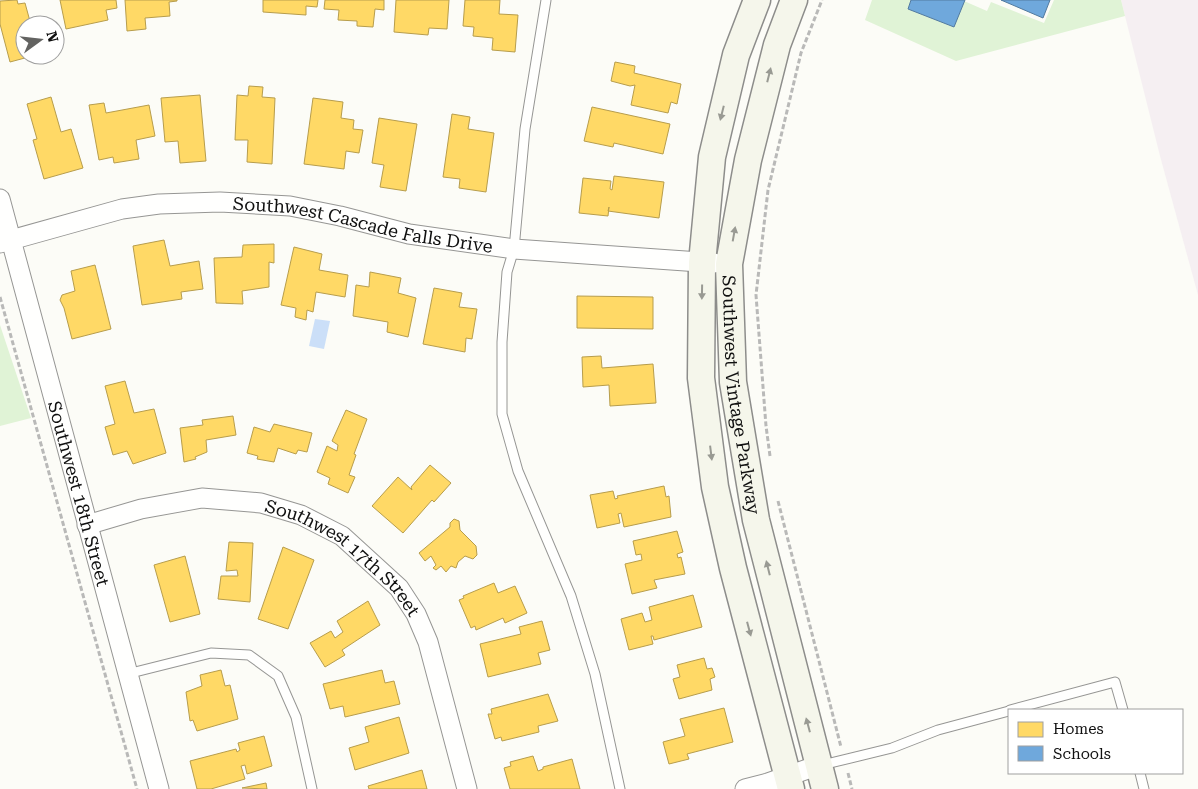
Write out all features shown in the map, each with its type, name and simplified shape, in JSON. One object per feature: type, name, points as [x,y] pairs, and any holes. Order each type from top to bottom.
[{"type":"street","name":"Southwest Vintage Parkway","points":[[794,0],[777,45],[748,160],[729,264],[733,382],[756,520],[822,777]]},
{"type":"street","name":"Southwest Vintage Parkway","points":[[752,2],[736,55],[712,157],[702,263],[701,378],[715,487],[733,568],[790,783]]},
{"type":"street","name":"Southwest 18th Street","points":[[0,199],[6,241],[87,526],[158,789]]},
{"type":"street","name":"Southwest Cascade Falls Drive","points":[[6,241],[122,209],[159,204],[220,202],[290,206],[340,216],[409,234],[514,249],[729,264]]},
{"type":"street","name":"Southwest 17th Street","points":[[87,526],[141,509],[202,498],[261,503],[301,515],[342,536],[399,588],[416,614],[428,642],[467,789]]},
{"type":"street","points":[[745,789],[822,777]]},
{"type":"lane","points":[[546,0],[525,129],[514,249],[508,272],[502,342],[502,414],[518,471],[571,596],[595,674],[620,789]]},
{"type":"lane","points":[[127,674],[211,652],[249,655],[278,676],[296,717],[312,789]]},
{"type":"lane","points":[[1014,709],[1115,682],[1123,709]]},
{"type":"lane","points":[[822,777],[844,759],[892,748],[938,730],[1008,711]]},
{"type":"lane","points":[[1140,774],[1144,789]]},
{"type":"path","points":[[771,462],[766,426],[756,295],[766,200],[801,53],[822,0]]},
{"type":"path","points":[[0,297],[137,789]]},
{"type":"path","points":[[777,498],[852,789]]},
{"type":"shaded area","points":[[1121,0],[1198,0],[1198,295],[1160,156]]},
{"type":"green space","points":[[872,0],[911,0],[908,9],[954,27],[964,1],[987,11],[991,2],[1044,23],[1054,0],[1121,0],[1125,16],[956,61],[865,20]]},
{"type":"green space","points":[[0,325],[31,418],[0,426]]},
{"type":"water","points":[[315,319],[330,321],[324,349],[309,346]]},
{"type":"building: Homes","points":[[17,0],[18,4],[25,3],[28,15],[15,15],[15,61],[10,62],[0,24],[0,1]]},
{"type":"building: Homes","points":[[60,0],[116,0],[117,8],[106,10],[108,20],[66,29],[65,15],[63,15]]},
{"type":"building: Homes","points":[[125,0],[177,1],[169,2],[170,16],[145,18],[146,29],[127,31]]},
{"type":"building: Homes","points":[[263,0],[318,0],[317,7],[306,6],[306,15],[263,12]]},
{"type":"building: Homes","points":[[325,0],[384,0],[384,10],[375,9],[373,27],[357,26],[357,21],[338,20],[339,10],[324,9]]},
{"type":"building: Homes","points":[[396,0],[449,0],[447,29],[429,28],[428,35],[394,32]]},
{"type":"building: Homes","points":[[465,0],[500,0],[499,14],[518,15],[515,52],[492,50],[493,38],[473,36],[474,27],[463,26]]},
{"type":"building: Homes","points":[[615,62],[635,66],[634,73],[681,84],[677,104],[671,102],[668,113],[631,105],[635,85],[630,86],[611,81]]},
{"type":"building: Homes","points":[[249,86],[263,87],[262,97],[275,98],[272,164],[247,162],[248,140],[235,140],[237,95],[248,96]]},
{"type":"building: Homes","points":[[200,95],[206,161],[180,163],[178,141],[165,142],[161,98]]},
{"type":"building: Homes","points":[[51,97],[61,132],[71,129],[83,168],[44,179],[33,140],[37,139],[27,104]]},
{"type":"building: Homes","points":[[313,98],[343,102],[341,118],[354,120],[353,129],[363,130],[359,153],[346,151],[344,169],[304,164]]},
{"type":"building: Homes","points":[[104,103],[106,113],[149,105],[155,136],[136,140],[139,159],[114,163],[113,157],[99,160],[89,105]]},
{"type":"building: Homes","points":[[592,107],[670,124],[663,154],[614,143],[613,147],[584,141]]},
{"type":"building: Homes","points":[[452,114],[470,117],[468,129],[494,133],[486,192],[459,188],[460,179],[443,177]]},
{"type":"building: Homes","points":[[379,118],[417,124],[406,191],[380,187],[384,165],[372,163]]},
{"type":"building: Homes","points":[[614,176],[664,182],[659,218],[609,211],[608,216],[579,213],[583,178],[611,181],[610,189],[612,190]]},
{"type":"building: Homes","points":[[164,240],[170,266],[199,261],[203,289],[181,292],[182,299],[142,305],[133,246]]},
{"type":"building: Homes","points":[[274,244],[274,263],[269,262],[269,287],[242,291],[243,304],[216,303],[214,258],[242,257],[243,245]]},
{"type":"building: Homes","points":[[294,247],[322,254],[319,270],[348,275],[345,297],[316,292],[313,312],[307,310],[306,320],[295,317],[296,308],[281,305]]},
{"type":"building: Homes","points":[[95,265],[111,329],[72,339],[60,300],[62,295],[75,291],[71,271]]},
{"type":"building: Homes","points":[[370,272],[401,278],[398,293],[416,298],[408,337],[387,332],[388,322],[353,316],[356,285],[369,287]]},
{"type":"building: Homes","points":[[434,288],[462,293],[459,307],[477,309],[472,339],[466,338],[465,352],[423,344]]},
{"type":"building: Homes","points":[[577,296],[653,297],[653,329],[577,328]]},
{"type":"building: Homes","points":[[601,356],[602,368],[653,364],[656,403],[610,406],[609,385],[583,387],[582,357]]},
{"type":"building: Homes","points":[[125,381],[134,413],[154,409],[166,453],[133,464],[127,451],[113,455],[105,427],[115,424],[105,386]]},
{"type":"building: Homes","points":[[346,410],[367,419],[354,454],[356,455],[349,475],[355,477],[348,493],[328,484],[330,478],[317,472],[327,446],[337,451],[338,445],[332,441]]},
{"type":"building: Homes","points":[[233,416],[236,435],[206,440],[207,452],[195,457],[196,459],[184,462],[180,428],[203,425],[202,420]]},
{"type":"building: Homes","points":[[274,424],[312,433],[307,452],[298,450],[296,454],[278,448],[274,462],[257,459],[258,456],[247,453],[254,427],[270,432]]},
{"type":"building: Homes","points":[[430,465],[451,483],[434,502],[432,500],[403,533],[372,506],[398,477],[412,490],[411,487]]},
{"type":"building: Homes","points":[[664,486],[666,497],[669,496],[671,517],[624,527],[621,513],[618,514],[620,523],[597,528],[590,495],[613,491],[615,499],[618,498],[617,496]]},
{"type":"building: Homes","points":[[454,519],[459,521],[460,530],[476,546],[477,555],[473,559],[465,556],[458,562],[456,568],[451,566],[446,572],[441,566],[436,570],[433,568],[436,565],[431,556],[425,561],[419,553],[450,527],[450,523]]},
{"type":"building: Homes","points":[[677,531],[683,552],[677,554],[678,558],[681,557],[685,574],[654,580],[657,588],[632,594],[625,564],[642,560],[641,554],[636,555],[633,541]]},
{"type":"building: Homes","points":[[229,542],[253,543],[250,602],[218,599],[221,576],[238,576],[237,570],[226,571]]},
{"type":"building: Homes","points":[[283,547],[314,560],[288,629],[258,619]]},
{"type":"building: Homes","points":[[185,556],[200,614],[170,622],[154,565]]},
{"type":"building: Homes","points":[[494,583],[498,593],[515,586],[527,613],[505,623],[503,618],[476,630],[475,626],[471,628],[459,600],[464,598],[463,596]]},
{"type":"building: Homes","points":[[693,595],[702,627],[654,640],[653,636],[651,636],[653,644],[629,650],[621,619],[642,613],[645,622],[652,620],[649,607]]},
{"type":"building: Homes","points":[[368,601],[380,625],[342,650],[345,655],[325,667],[310,643],[331,631],[335,638],[343,632],[337,621]]},
{"type":"building: Homes","points":[[542,621],[550,650],[538,653],[541,664],[488,677],[480,644],[521,634],[519,627]]},
{"type":"building: Homes","points":[[704,658],[707,669],[712,668],[715,677],[710,679],[712,690],[679,699],[673,679],[680,677],[677,665]]},
{"type":"building: Homes","points":[[221,670],[225,686],[230,685],[238,719],[197,731],[193,720],[190,721],[186,692],[202,686],[200,675]]},
{"type":"building: Homes","points":[[382,670],[385,683],[394,681],[400,704],[345,717],[343,706],[330,709],[323,684]]},
{"type":"building: Homes","points":[[548,694],[558,721],[538,726],[539,732],[502,741],[501,737],[495,739],[488,714],[492,714],[491,709]]},
{"type":"building: Homes","points":[[724,708],[733,742],[687,754],[689,759],[669,764],[663,742],[685,736],[680,719]]},
{"type":"building: Homes","points":[[399,717],[409,753],[355,770],[349,748],[369,742],[365,727]]},
{"type":"building: Homes","points":[[264,736],[272,766],[247,774],[245,765],[241,766],[245,779],[211,789],[197,789],[190,761],[236,749],[237,752],[240,750],[238,743]]},
{"type":"building: Homes","points":[[533,756],[538,771],[543,769],[543,767],[572,759],[580,789],[510,789],[504,768],[511,766],[510,762]]},
{"type":"building: Homes","points":[[422,770],[427,789],[369,789],[368,786]]},
{"type":"building: Homes","points":[[266,783],[267,789],[242,788]]},
{"type":"building: Schools","points":[[911,0],[965,0],[954,27],[908,9]]},
{"type":"building: Schools","points":[[1001,0],[1050,0],[1043,18]]}]
